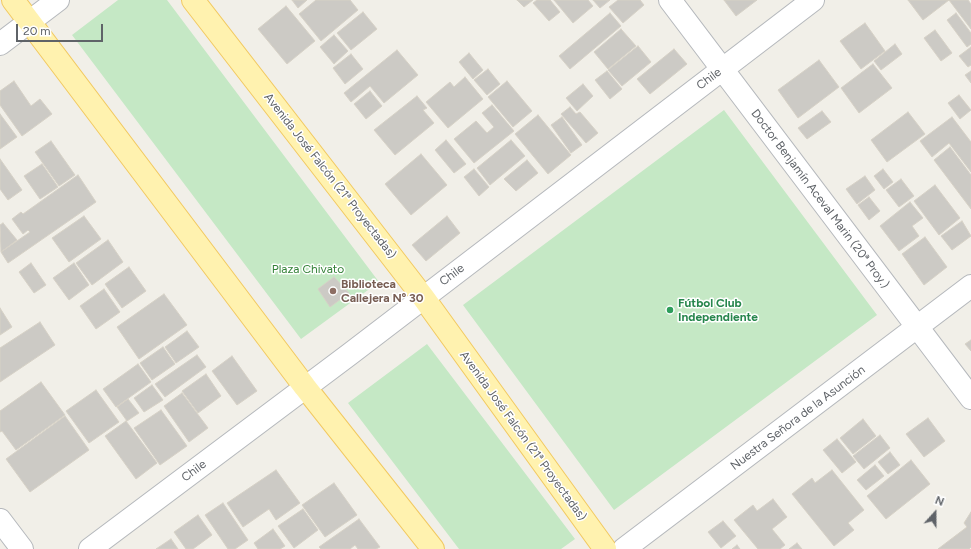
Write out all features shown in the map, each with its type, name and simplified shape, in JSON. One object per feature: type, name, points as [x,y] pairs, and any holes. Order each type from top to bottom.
[{"type":"main road","points":[[13,0],[305,387],[433,549]]},
{"type":"main road","name":"Avenida José Falcón (21ª Proyectadas)","points":[[193,0],[423,297],[605,549]]},
{"type":"street","points":[[0,44],[58,0]]},
{"type":"street","name":"Doctor Benjamín Aceval Marin (20ª Proy.)","points":[[670,0],[971,398]]},
{"type":"street","name":"Chile","points":[[90,549],[813,0]]},
{"type":"street","name":"Nuestra Señora de la Asunción","points":[[624,549],[971,286]]},
{"type":"street","points":[[0,520],[22,549]]},
{"type":"green space","name":"Plaza Chivato","points":[[118,0],[167,0],[379,282],[301,339],[72,35]]},
{"type":"green space","name":"Fútbol Club Independiente","points":[[724,110],[877,315],[614,510],[463,305]]},
{"type":"green space","points":[[427,344],[575,539],[561,549],[459,549],[348,403]]},
{"type":"building","points":[[292,0],[307,0],[298,8]]},
{"type":"building","points":[[316,0],[350,0],[358,10],[321,41],[299,14]]},
{"type":"building","points":[[517,0],[533,0],[524,7]]},
{"type":"building","points":[[537,0],[550,0],[560,12],[549,21],[533,3]]},
{"type":"building","points":[[554,0],[588,0],[593,6],[573,23]]},
{"type":"building","points":[[593,0],[610,0],[600,8]]},
{"type":"building","points":[[618,0],[640,0],[644,5],[623,23],[609,7]]},
{"type":"building","points":[[724,0],[757,0],[736,16]]},
{"type":"building","points":[[908,0],[949,0],[923,20]]},
{"type":"building","points":[[949,0],[968,0],[971,4],[971,29]]},
{"type":"building","points":[[286,6],[315,41],[287,64],[258,29]]},
{"type":"building","points":[[363,12],[377,29],[351,50],[337,33]]},
{"type":"building","points":[[610,13],[621,26],[570,69],[559,56]]},
{"type":"building","points":[[956,13],[971,33],[971,44],[967,47],[947,20]]},
{"type":"building","points":[[865,23],[885,51],[861,69],[840,41]]},
{"type":"building","points":[[621,29],[636,46],[608,69],[594,52]]},
{"type":"building","points":[[935,30],[952,53],[941,61],[924,38]]},
{"type":"building","points":[[334,35],[348,51],[334,64],[320,47]]},
{"type":"building","points":[[895,44],[902,54],[881,70],[874,61]]},
{"type":"building","points":[[638,46],[651,62],[622,86],[608,70]]},
{"type":"building","points":[[971,47],[971,65],[968,67],[959,56]]},
{"type":"building","points":[[674,49],[687,64],[650,94],[637,79]]},
{"type":"building","points":[[397,50],[418,75],[384,103],[370,86],[351,102],[344,93]]},
{"type":"building","points":[[469,53],[483,70],[473,79],[459,62]]},
{"type":"building","points":[[351,54],[363,69],[345,84],[333,68]]},
{"type":"building","points":[[819,60],[839,87],[798,118],[778,90]]},
{"type":"building","points":[[873,64],[892,88],[859,113],[841,88]]},
{"type":"building","points":[[488,69],[500,84],[487,95],[474,80]]},
{"type":"building","points":[[607,71],[622,89],[610,99],[595,80]]},
{"type":"building","points":[[971,71],[971,83],[965,75]]},
{"type":"building","points":[[465,77],[483,99],[448,128],[426,102],[450,82],[454,87]]},
{"type":"building","points":[[14,81],[31,106],[40,99],[52,114],[22,136],[0,105],[0,91]]},
{"type":"building","points":[[507,81],[532,111],[513,127],[488,97]]},
{"type":"building","points":[[583,84],[593,96],[577,111],[566,98]]},
{"type":"building","points":[[370,91],[382,106],[366,119],[354,104]]},
{"type":"building","points":[[959,95],[971,110],[960,119],[948,103]]},
{"type":"building","points":[[417,96],[427,108],[423,110],[434,123],[395,155],[374,130]]},
{"type":"building","points":[[492,105],[514,131],[474,163],[454,139],[476,121],[487,133],[494,127],[482,113]]},
{"type":"building","points":[[570,107],[576,114],[580,112],[598,133],[586,143],[561,114]]},
{"type":"building","points":[[822,111],[831,122],[807,139],[798,128]]},
{"type":"building","points":[[908,112],[925,134],[887,162],[871,140]]},
{"type":"building","points":[[0,114],[17,137],[0,149]]},
{"type":"building","points":[[538,115],[571,155],[548,174],[515,134]]},
{"type":"building","points":[[562,117],[582,145],[571,153],[551,125]]},
{"type":"building","points":[[952,117],[971,142],[971,172],[949,143],[932,157],[920,141]]},
{"type":"building","points":[[446,140],[466,164],[454,173],[435,150]]},
{"type":"building","points":[[511,140],[525,156],[490,185],[477,168]]},
{"type":"building","points":[[51,141],[75,175],[59,186],[35,152]]},
{"type":"building","points":[[950,147],[971,175],[971,209],[934,160]]},
{"type":"building","points":[[421,154],[447,185],[411,215],[385,184]]},
{"type":"building","points":[[0,159],[22,190],[8,200],[0,189]]},
{"type":"building","points":[[527,160],[538,173],[516,191],[504,179]]},
{"type":"building","points":[[42,164],[58,187],[40,199],[24,176]]},
{"type":"building","points":[[474,169],[489,187],[479,196],[464,177]]},
{"type":"building","points":[[883,169],[893,182],[884,189],[874,176]]},
{"type":"building","points":[[78,175],[96,202],[8,263],[1,252],[30,232],[28,230],[23,234],[12,219],[21,212],[23,214]]},
{"type":"building","points":[[865,176],[875,190],[857,204],[846,189]]},
{"type":"building","points":[[901,179],[914,196],[899,207],[886,190]]},
{"type":"building","points":[[935,185],[960,218],[939,235],[914,201]]},
{"type":"building","points":[[869,197],[880,211],[869,220],[858,205]]},
{"type":"building","points":[[910,202],[923,218],[912,226],[919,236],[899,251],[880,226]]},
{"type":"building","points":[[84,216],[101,239],[69,262],[52,238]]},
{"type":"building","points":[[447,216],[460,233],[426,261],[412,245]]},
{"type":"building","points":[[962,221],[971,236],[952,250],[941,236]]},
{"type":"building","points":[[3,223],[17,240],[1,252],[0,225]]},
{"type":"building","points":[[925,237],[947,267],[924,285],[902,254]]},
{"type":"building","points":[[108,240],[123,262],[92,285],[76,263]]},
{"type":"building","points":[[31,263],[46,285],[34,293],[19,272]]},
{"type":"building","points":[[74,263],[89,285],[69,300],[53,278]]},
{"type":"building","points":[[129,267],[146,291],[122,308],[105,284]]},
{"type":"building","name":"Biblioteca Callejera Nº 30","points":[[334,277],[349,293],[330,307],[318,289]]},
{"type":"building","points":[[104,289],[120,312],[96,329],[80,306]]},
{"type":"building","points":[[164,294],[187,325],[139,359],[117,327]]},
{"type":"building","points":[[0,308],[12,327],[0,335]]},
{"type":"building","points":[[40,322],[55,345],[0,382],[0,348]]},
{"type":"building","points":[[187,331],[199,347],[176,363],[165,347]]},
{"type":"building","points":[[971,340],[971,351],[965,344]]},
{"type":"building","points":[[163,347],[175,364],[152,380],[140,363]]},
{"type":"building","points":[[197,355],[206,367],[165,397],[155,384]]},
{"type":"building","points":[[232,356],[257,391],[237,405],[212,371]]},
{"type":"building","points":[[138,364],[151,382],[116,407],[103,389]]},
{"type":"building","points":[[206,374],[221,396],[198,413],[182,391]]},
{"type":"building","points":[[41,382],[65,415],[16,450],[2,431],[0,432],[0,411]]},
{"type":"building","points":[[152,385],[163,400],[144,412],[134,398]]},
{"type":"building","points":[[96,390],[119,422],[89,443],[66,411]]},
{"type":"building","points":[[182,393],[208,428],[189,442],[164,406]]},
{"type":"building","points":[[128,399],[139,413],[127,421],[117,407]]},
{"type":"building","points":[[161,410],[187,446],[160,465],[134,428]]},
{"type":"building","points":[[65,416],[89,450],[30,492],[6,459]]},
{"type":"building","points":[[928,418],[945,441],[924,457],[906,434]]},
{"type":"building","points":[[863,419],[876,436],[853,454],[840,438]]},
{"type":"building","points":[[126,421],[157,463],[136,479],[105,436]]},
{"type":"building","points":[[880,435],[890,448],[864,469],[853,456]]},
{"type":"building","points":[[837,439],[856,462],[842,473],[823,450]]},
{"type":"building","points":[[890,452],[900,465],[888,474],[878,462]]},
{"type":"building","points":[[911,460],[930,484],[886,519],[867,496]]},
{"type":"building","points":[[875,465],[884,476],[866,490],[857,480]]},
{"type":"building","points":[[276,470],[300,503],[276,520],[269,509],[243,527],[227,503]]},
{"type":"building","points":[[832,470],[864,510],[848,523],[854,530],[834,546],[792,494],[812,478],[815,483]]},
{"type":"building","points":[[334,483],[357,515],[325,537],[302,505]]},
{"type":"building","points":[[773,499],[787,517],[772,529],[785,545],[780,549],[758,549],[734,520],[753,505],[757,511]]},
{"type":"building","points":[[223,503],[248,540],[235,549],[228,549],[205,515]]},
{"type":"building","points":[[303,509],[318,530],[294,548],[278,526]]},
{"type":"building","points":[[971,512],[971,547],[969,549],[938,549],[967,527],[964,523]]},
{"type":"building","points":[[198,515],[212,535],[193,549],[186,549],[174,532]]},
{"type":"building","points":[[359,519],[380,547],[376,549],[358,549],[355,545],[350,549],[321,549],[319,547]]},
{"type":"building","points":[[723,521],[736,536],[721,548],[708,532]]},
{"type":"building","points":[[273,529],[285,546],[280,549],[258,549],[254,543]]},
{"type":"building","points":[[171,539],[178,549],[156,549]]},
{"type":"building","points":[[797,543],[802,549],[789,549]]},
{"type":"building","points":[[737,545],[740,549],[732,549]]},
{"type":"place","name":"Biblioteca Callejera Nº 30","points":[[333,291]]},
{"type":"place","name":"Fútbol Club Independiente","points":[[670,310]]}]
